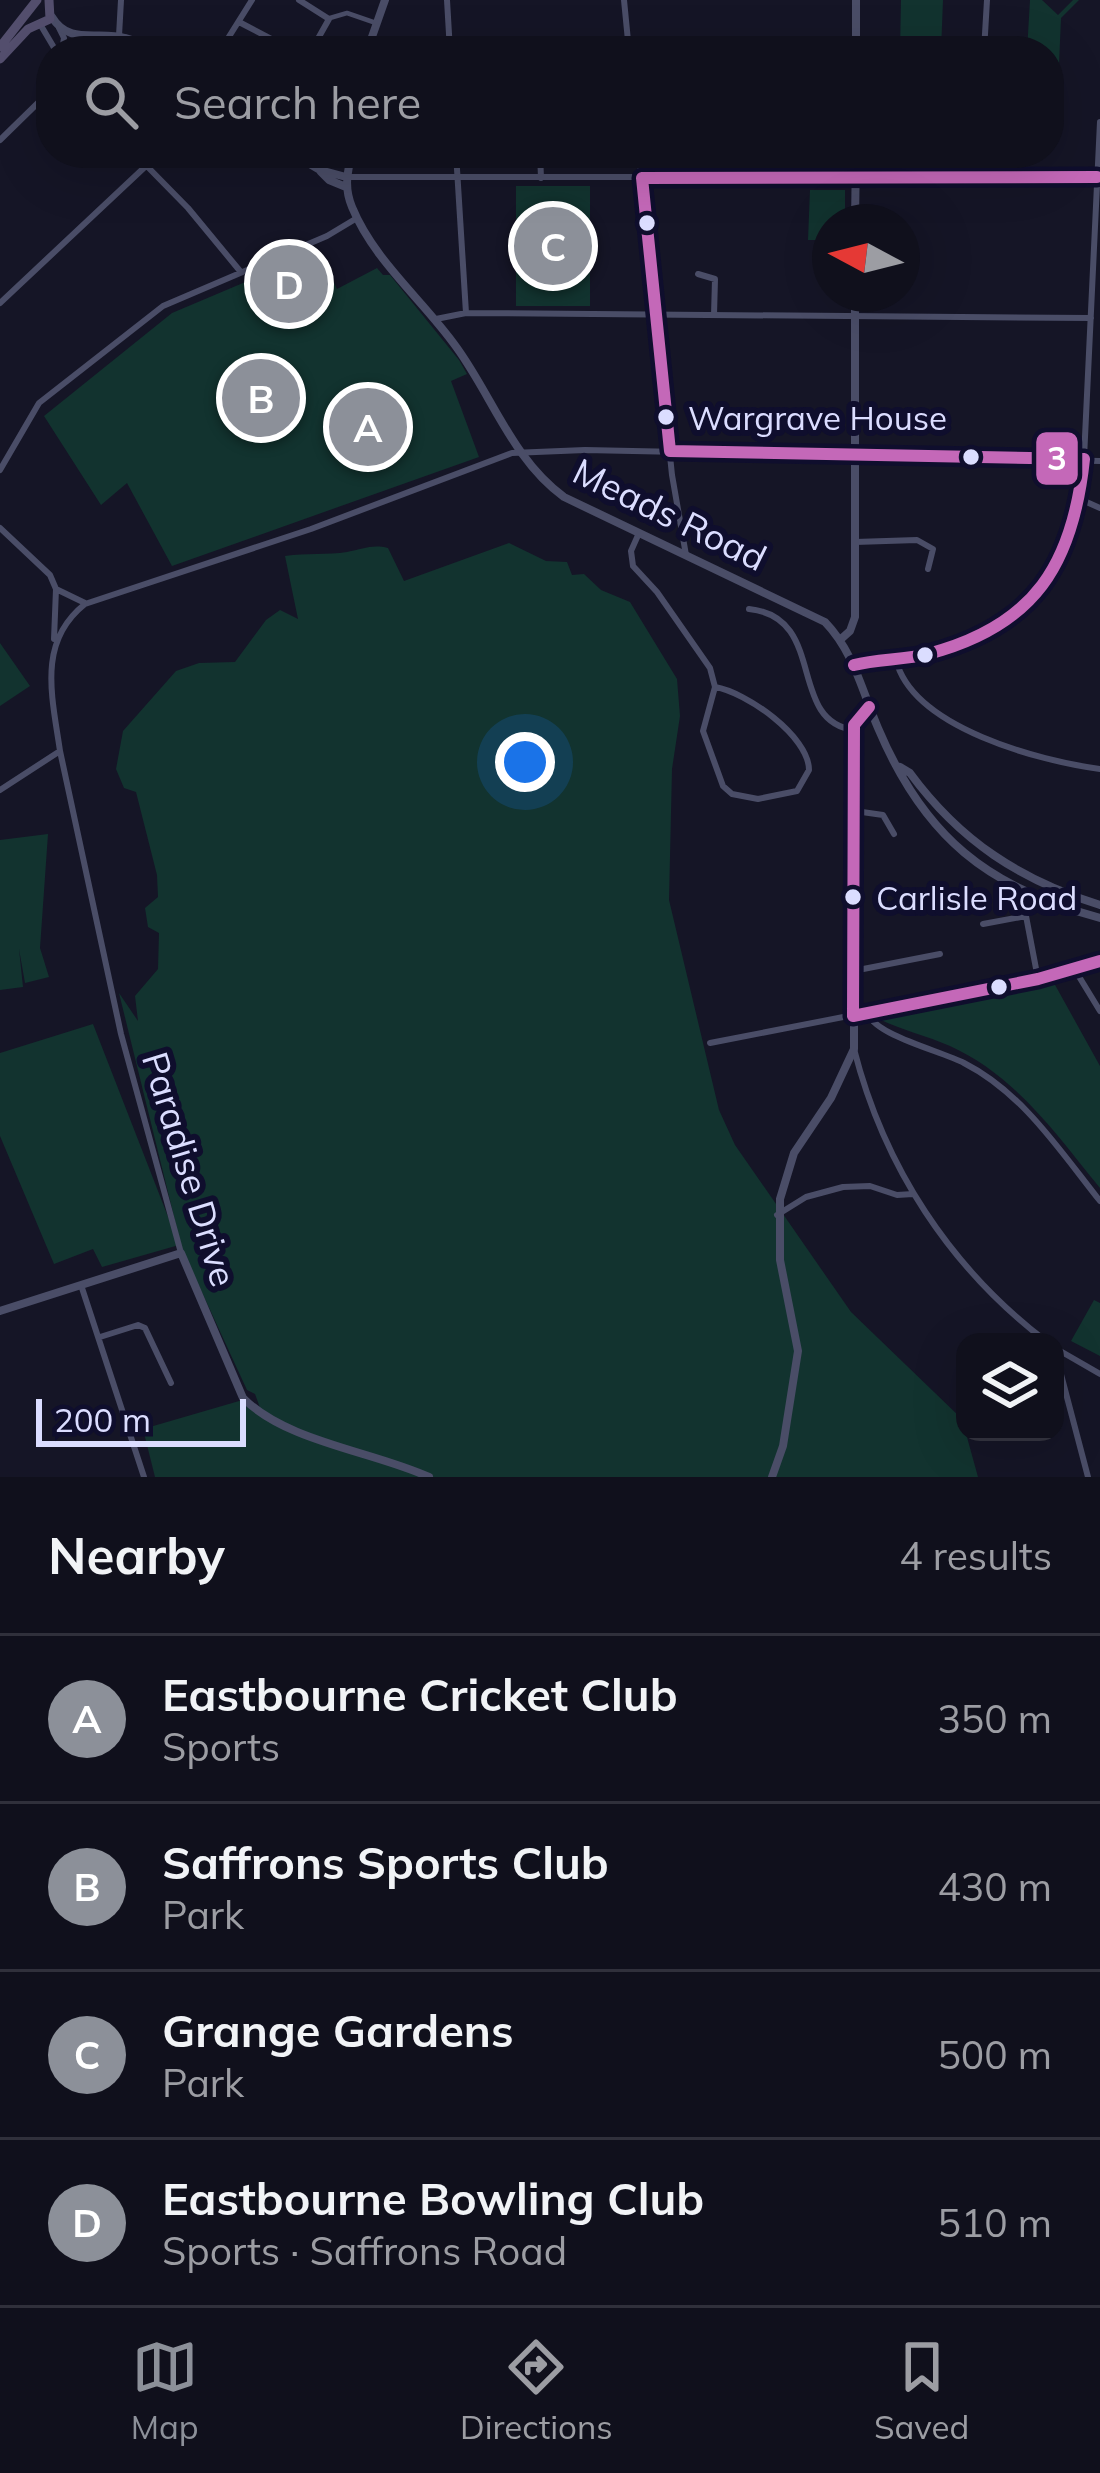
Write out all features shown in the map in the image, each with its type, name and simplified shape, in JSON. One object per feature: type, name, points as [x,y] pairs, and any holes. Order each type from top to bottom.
[{"type":"main road","points":[[34,5],[32,19],[39,24]]},
{"type":"main road","points":[[0,46],[34,5],[50,8],[0,59]]},
{"type":"street","points":[[119,36],[121,0]]},
{"type":"street","points":[[230,36],[252,0]]},
{"type":"street","points":[[298,0],[328,19]]},
{"type":"street","points":[[372,36],[385,0]]},
{"type":"street","points":[[447,0],[449,36]]},
{"type":"street","points":[[624,0],[628,36]]},
{"type":"street","points":[[856,0],[856,36]]},
{"type":"street","points":[[985,36],[987,0]]},
{"type":"street","points":[[50,8],[63,36]]},
{"type":"street","points":[[318,36],[328,19],[347,13],[376,23]]},
{"type":"street","points":[[239,22],[266,36]]},
{"type":"street","points":[[39,24],[48,36]]},
{"type":"street","points":[[59,28],[76,36]]},
{"type":"street","points":[[0,140],[36,105]]},
{"type":"street","points":[[854,665],[937,652],[971,639],[1030,602],[1066,553],[1082,500],[1100,122]]},
{"type":"street","points":[[0,303],[143,168]]},
{"type":"street","points":[[150,168],[240,271]]},
{"type":"street","points":[[317,168],[346,182],[1097,177]]},
{"type":"street","points":[[346,182],[349,168]]},
{"type":"street","points":[[457,168],[466,313]]},
{"type":"street","points":[[541,168],[542,178]]},
{"type":"street","points":[[641,168],[670,452],[686,554]]},
{"type":"street","points":[[856,168],[856,204]]},
{"type":"street","points":[[977,177],[978,168]]},
{"type":"street","name":"Meads Road","points":[[346,182],[357,218],[376,249],[477,376],[540,479],[638,533],[808,611],[841,639],[869,707],[930,819],[984,871],[1039,901],[1100,918]]},
{"type":"street","points":[[0,470],[39,403],[163,306],[327,236],[357,218]]},
{"type":"street","points":[[698,274],[715,279],[714,315]]},
{"type":"street","points":[[841,639],[855,617],[855,312]]},
{"type":"street","points":[[436,319],[466,313],[1091,318]]},
{"type":"street","points":[[53,643],[65,620],[85,604],[310,529],[519,451],[1100,461]]},
{"type":"street","points":[[1082,500],[1100,508]]},
{"type":"street","points":[[0,528],[50,575],[56,589],[85,604]]},
{"type":"street","points":[[638,533],[631,551],[633,566],[710,668],[715,687],[703,731],[723,786],[732,794],[758,799],[797,790],[808,770],[804,750],[754,703],[730,689],[715,687]]},
{"type":"street","points":[[855,542],[923,541],[933,549],[928,569]]},
{"type":"street","name":"Paradise Drive","points":[[56,589],[54,707],[60,751],[121,1034],[181,1253],[242,1398],[253,1409],[291,1428],[429,1477]]},
{"type":"street","points":[[749,609],[769,613],[784,625],[802,650],[813,700],[836,725],[854,730]]},
{"type":"street","points":[[896,660],[904,680],[975,734],[1021,754],[1100,769]]},
{"type":"street","points":[[869,707],[857,717],[854,730],[854,1049],[878,1127],[913,1194],[958,1259],[1036,1333]]},
{"type":"street","points":[[0,790],[60,751]]},
{"type":"street","name":"Meads Road","points":[[899,766],[910,772],[959,830],[1001,863],[1040,884],[1100,905]]},
{"type":"street","points":[[854,812],[883,815],[894,834]]},
{"type":"street","points":[[982,924],[1026,916],[1039,979]]},
{"type":"street","points":[[854,971],[940,954]]},
{"type":"street","points":[[710,1042],[1039,979],[1100,961]]},
{"type":"street","points":[[1075,970],[1100,1011]]},
{"type":"street","points":[[868,1014],[879,1029],[941,1052],[997,1084],[1039,1124],[1100,1201]]},
{"type":"street","points":[[772,1477],[783,1446],[798,1351],[780,1260],[778,1215],[788,1165],[831,1098],[854,1049]]},
{"type":"street","points":[[778,1215],[806,1197],[835,1188],[870,1186],[897,1195],[913,1194]]},
{"type":"street","points":[[0,1311],[181,1253]]},
{"type":"street","points":[[81,1285],[144,1477]]},
{"type":"street","points":[[100,1337],[138,1325],[146,1328],[171,1383]]},
{"type":"street","points":[[1064,1353],[1100,1374]]},
{"type":"street","points":[[1064,1386],[1088,1477]]},
{"type":"green space","points":[[901,0],[943,0],[942,36],[900,36]]},
{"type":"green space","points":[[1030,0],[1042,0],[1058,15],[1079,0],[1061,18],[1060,36],[1028,36]]},
{"type":"green space","points":[[649,168],[797,168],[797,169]]},
{"type":"green space","points":[[516,186],[590,186],[590,306],[516,306]]},
{"type":"green space","points":[[810,190],[845,190],[845,204],[812,204],[812,240],[808,240]]},
{"type":"green space","points":[[319,251],[337,289],[377,268],[390,275],[459,360],[467,374],[451,381],[479,457],[172,566],[127,483],[101,505],[44,416],[172,313]]},
{"type":"green space","points":[[509,543],[546,561],[567,562],[572,575],[584,574],[601,590],[630,602],[677,679],[680,716],[672,769],[669,900],[719,1110],[735,1145],[851,1312],[956,1413],[956,1441],[968,1441],[978,1477],[155,1477],[143,1429],[246,1399],[249,1408],[263,1416],[182,1249],[119,993],[138,1021],[135,996],[158,969],[159,933],[148,927],[145,908],[158,897],[157,875],[136,792],[124,788],[116,769],[123,731],[176,671],[199,663],[235,662],[266,620],[280,610],[298,619],[285,556],[388,548],[404,581]]},
{"type":"green space","points":[[0,643],[30,686],[0,706]]},
{"type":"green space","points":[[48,834],[40,948],[49,977],[25,983],[19,949],[23,987],[0,990],[0,840]]},
{"type":"green space","points":[[1054,983],[1100,1066],[1100,1188],[1051,1127],[995,1073],[950,1046],[879,1019]]},
{"type":"green space","points":[[93,1024],[179,1245],[102,1267],[93,1249],[54,1264],[0,1136],[0,1053]]},
{"type":"green space","points":[[1094,1300],[1100,1303],[1100,1356],[1071,1341]]},
{"type":"transit line","name":"3","points":[[642,178],[1097,177]]},
{"type":"transit line","name":"3","points":[[642,178],[670,451]]},
{"type":"transit line","name":"3","points":[[670,451],[1084,459]]},
{"type":"transit line","name":"3","points":[[854,665],[919,656],[965,642],[1021,608],[1058,559],[1079,496],[1084,459]]},
{"type":"transit line","name":"3","points":[[853,1016],[854,725],[869,707]]},
{"type":"transit line","name":"3","points":[[853,1016],[1038,979],[1100,961]]},
{"type":"place","name":"Grange Gardens","points":[[553,246]]},
{"type":"place","name":"Eastbourne Bowling Club","points":[[289,284]]},
{"type":"place","name":"Saffrons Sports Club","points":[[261,398]]},
{"type":"place","name":"Wargrave House","points":[[666,417]]},
{"type":"place","name":"Eastbourne Cricket Club","points":[[368,427]]},
{"type":"place","name":"Carlisle Road","points":[[853,897]]}]
